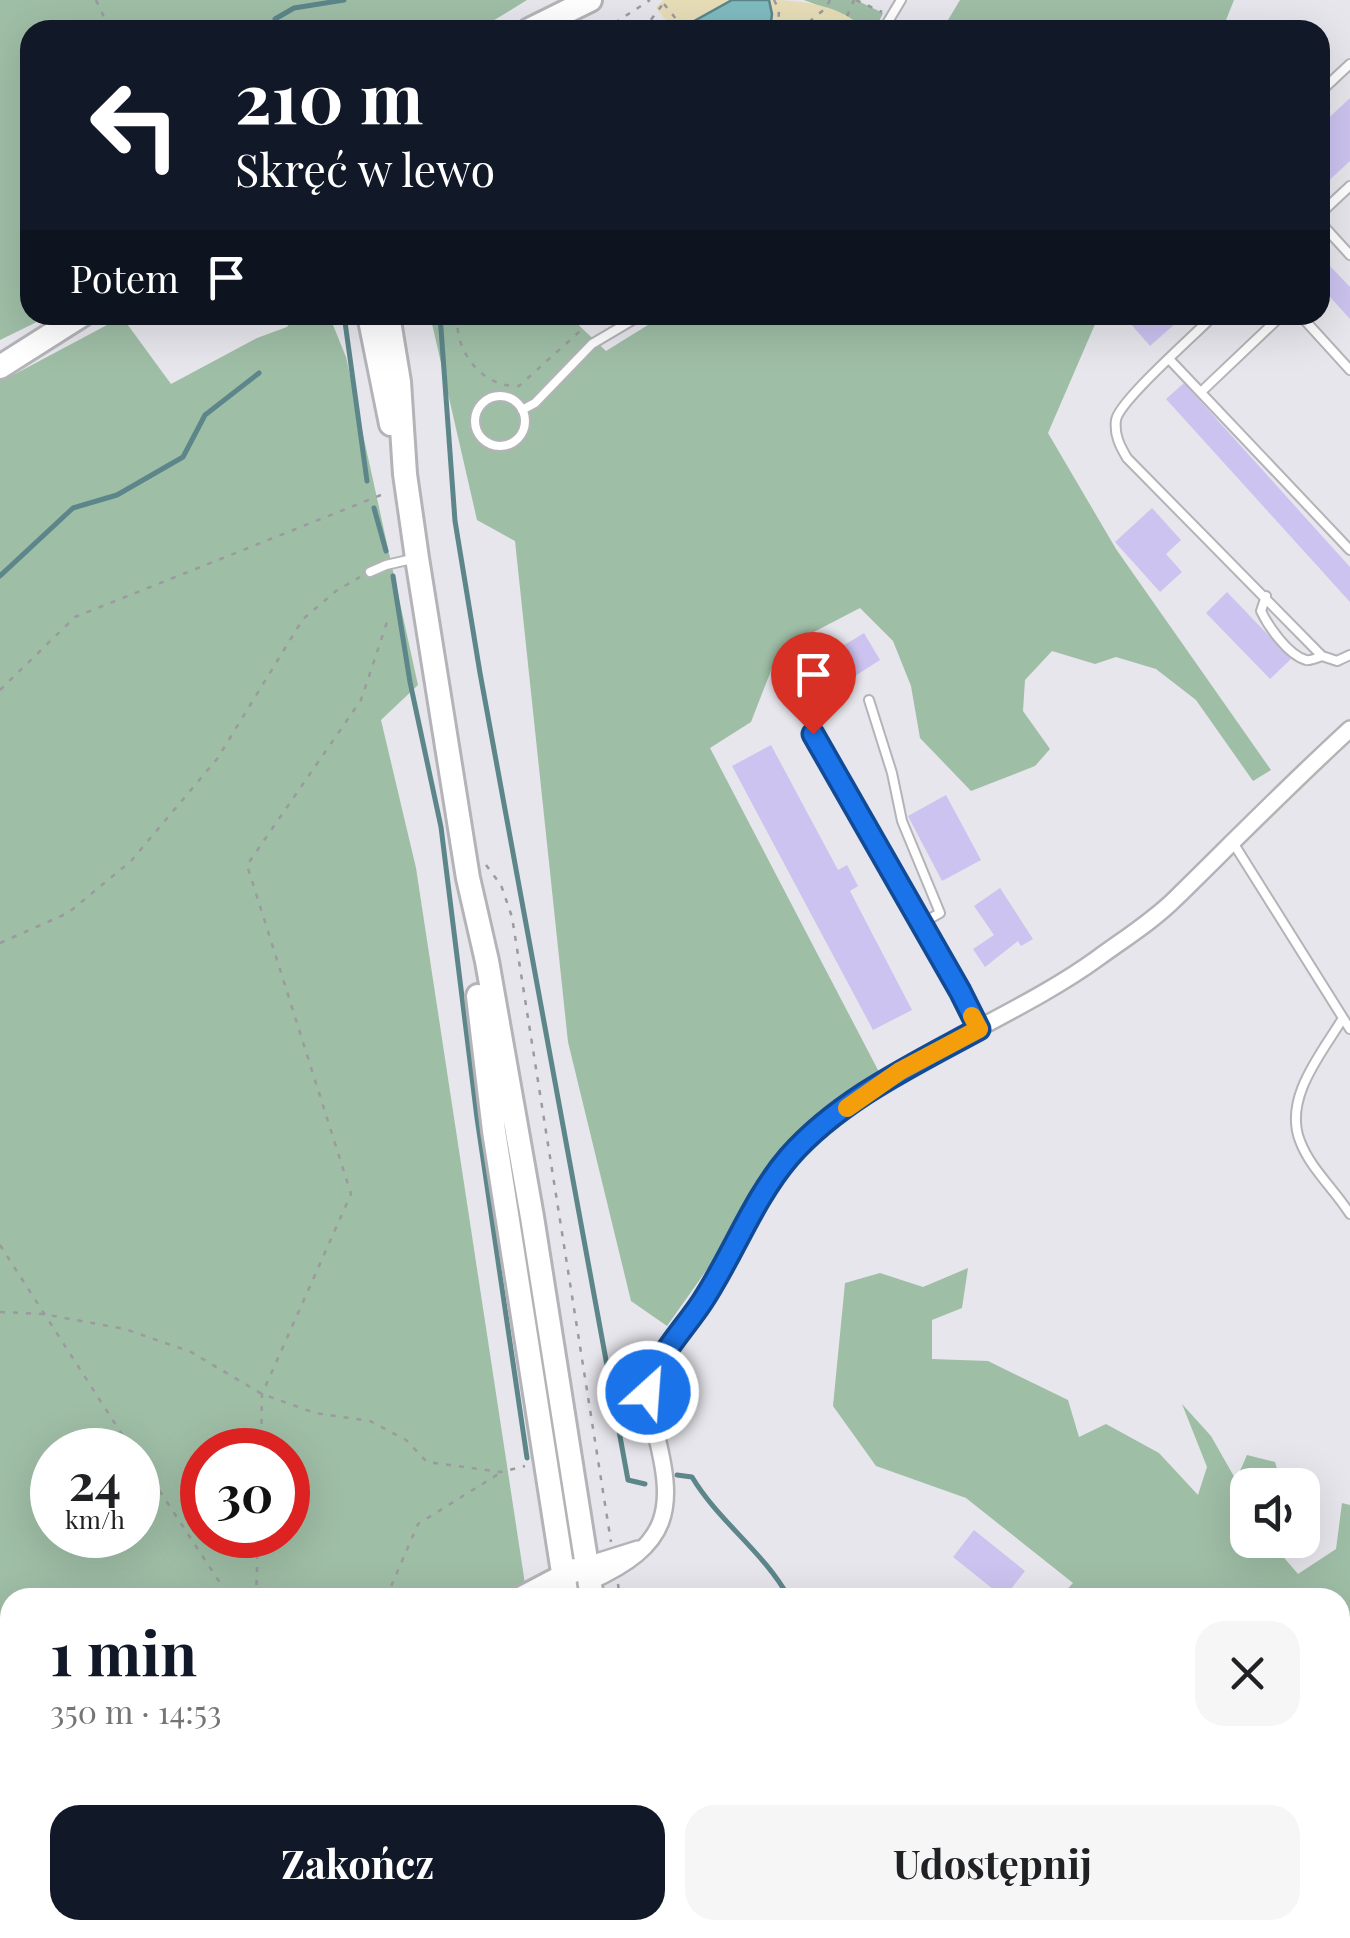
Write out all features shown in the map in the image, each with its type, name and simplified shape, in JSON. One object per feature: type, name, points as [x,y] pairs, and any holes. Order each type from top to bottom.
[{"type":"main road","points":[[549,20],[590,0]]},
{"type":"main road","points":[[577,20],[603,0]]},
{"type":"main road","points":[[0,367],[68,325]]},
{"type":"main road","points":[[370,325],[405,474]]},
{"type":"main road","points":[[390,325],[417,558],[468,878],[487,961],[532,1217],[589,1581]]},
{"type":"main road","points":[[468,878],[494,1131],[563,1588]]},
{"type":"street","points":[[589,1581],[627,1561],[660,1525],[668,1486],[648,1401],[651,1378],[702,1302],[788,1158],[810,1136],[900,1071],[1093,962],[1122,940],[1174,900],[1350,729]]},
{"type":"lane","points":[[890,20],[901,0]]},
{"type":"lane","points":[[1330,83],[1350,64]]},
{"type":"lane","points":[[1330,205],[1350,186]]},
{"type":"lane","points":[[1330,233],[1350,255]]},
{"type":"lane","points":[[522,410],[535,403],[592,344],[625,325]]},
{"type":"lane","points":[[1204,325],[1129,396],[1116,420],[1117,440],[1127,458],[1322,656],[1336,662],[1350,655]]},
{"type":"lane","points":[[1202,390],[1271,325]]},
{"type":"lane","points":[[1309,325],[1350,370]]},
{"type":"lane","points":[[1170,360],[1350,550]]},
{"type":"lane","points":[[493,396],[510,398],[522,410],[524,425],[511,443],[488,443],[477,430],[476,414],[493,396]]},
{"type":"lane","points":[[370,572],[386,564],[417,558]]},
{"type":"lane","points":[[1266,596],[1261,611],[1284,643],[1303,659],[1322,656]]},
{"type":"lane","points":[[868,700],[892,773],[902,821],[940,913],[922,923]]},
{"type":"lane","points":[[813,734],[979,1029]]},
{"type":"lane","points":[[1232,841],[1348,1024],[1306,1077],[1295,1112],[1300,1142],[1346,1200],[1350,1214]]},
{"type":"path","points":[[619,20],[650,0]]},
{"type":"path","points":[[812,20],[830,0]]},
{"type":"path","points":[[847,16],[855,0],[892,17]]},
{"type":"path","points":[[457,325],[477,371],[507,386],[518,386],[580,332],[592,344]]},
{"type":"path","points":[[0,690],[76,617],[381,494]]},
{"type":"path","points":[[0,943],[68,913],[131,861],[217,759],[303,619],[336,590],[370,572]]},
{"type":"path","points":[[261,1428],[262,1394],[351,1194],[248,865],[361,700],[388,619]]},
{"type":"path","points":[[482,854],[501,885],[512,917],[613,1550]]},
{"type":"path","points":[[0,1245],[117,1428]]},
{"type":"path","points":[[0,1312],[42,1314],[125,1329],[190,1352],[262,1394],[315,1413],[370,1421],[406,1440],[427,1462],[502,1472]]},
{"type":"path","points":[[390,1588],[418,1524],[502,1472],[546,1462]]},
{"type":"path","points":[[160,1491],[223,1588]]},
{"type":"path","points":[[256,1588],[257,1558]]},
{"type":"green space","points":[[0,0],[527,0],[494,20],[20,20],[20,325],[31,325],[0,340]]},
{"type":"green space","points":[[804,0],[856,0],[883,13],[880,20],[838,20],[841,14]]},
{"type":"green space","points":[[960,0],[1234,0],[1226,20],[948,20]]},
{"type":"green space","points":[[107,325],[128,325],[171,384],[288,325],[333,325],[346,357],[418,685],[381,720],[416,868],[526,1588],[0,1588],[0,366],[15,374]]},
{"type":"green space","points":[[432,325],[579,325],[606,351],[648,325],[1095,325],[1048,433],[1116,549],[1271,770],[1253,781],[1196,700],[1156,669],[1116,657],[1095,664],[1052,651],[1025,680],[1023,711],[1050,749],[1035,766],[971,791],[920,738],[911,686],[893,641],[860,608],[779,650],[751,722],[710,748],[879,1072],[780,1153],[732,1234],[667,1326],[631,1301],[568,1042],[515,541],[477,520]]},
{"type":"green space","points":[[968,1268],[962,1308],[932,1320],[932,1359],[988,1361],[1068,1400],[1079,1437],[1106,1424],[1159,1453],[1198,1495],[1207,1467],[1182,1404],[1211,1436],[1230,1469],[1230,1558],[1284,1558],[1298,1574],[1336,1549],[1342,1503],[1350,1505],[1350,1588],[1068,1588],[1073,1583],[966,1498],[876,1466],[833,1406],[845,1283],[880,1273],[923,1287]]},
{"type":"green space","points":[[1247,1455],[1275,1462],[1277,1468],[1241,1468]]},
{"type":"sand","points":[[663,0],[732,0],[696,20],[666,20],[656,8]]},
{"type":"sand","points":[[769,0],[808,3],[853,20],[771,20]]},
{"type":"water","points":[[732,0],[769,0],[772,14],[771,20],[696,20]]},
{"type":"building","points":[[1350,98],[1350,161],[1330,180],[1330,117]]},
{"type":"building","points":[[1330,266],[1350,287],[1350,319],[1330,297]]},
{"type":"building","points":[[1132,325],[1174,325],[1150,346]]},
{"type":"building","points":[[1184,383],[1350,567],[1350,602],[1166,399]]},
{"type":"building","points":[[1152,508],[1181,540],[1166,554],[1182,572],[1160,592],[1115,542]]},
{"type":"building","points":[[1227,592],[1291,659],[1270,679],[1206,613]]},
{"type":"building","points":[[864,633],[880,660],[803,709],[786,681]]},
{"type":"building","points":[[771,745],[838,870],[847,865],[858,886],[850,891],[912,1010],[873,1030],[732,766]]},
{"type":"building","points":[[946,795],[981,860],[942,881],[908,816]]},
{"type":"building","points":[[1000,888],[1033,939],[1021,946],[1018,941],[985,967],[973,949],[994,935],[974,906]]},
{"type":"building","points":[[974,1530],[1025,1571],[1012,1588],[992,1588],[953,1557]]},
{"type":"waterway","points":[[275,19],[294,8],[344,0]]},
{"type":"waterway","points":[[345,325],[367,481]]},
{"type":"waterway","points":[[441,325],[455,521],[480,673],[628,1480],[645,1484]]},
{"type":"waterway","points":[[0,576],[73,508],[117,495],[183,457],[205,415],[259,373]]},
{"type":"waterway","points":[[374,508],[386,551]]},
{"type":"waterway","points":[[393,576],[410,682],[441,827],[477,1118],[527,1458]]},
{"type":"waterway","points":[[677,1475],[692,1477],[783,1588]]},
{"type":"slow traffic","points":[[847,1108],[900,1071],[979,1029],[972,1016]]},
{"type":"route","points":[[648,1392],[656,1366],[702,1302],[788,1158],[810,1136],[900,1071],[979,1029],[813,734]]}]
